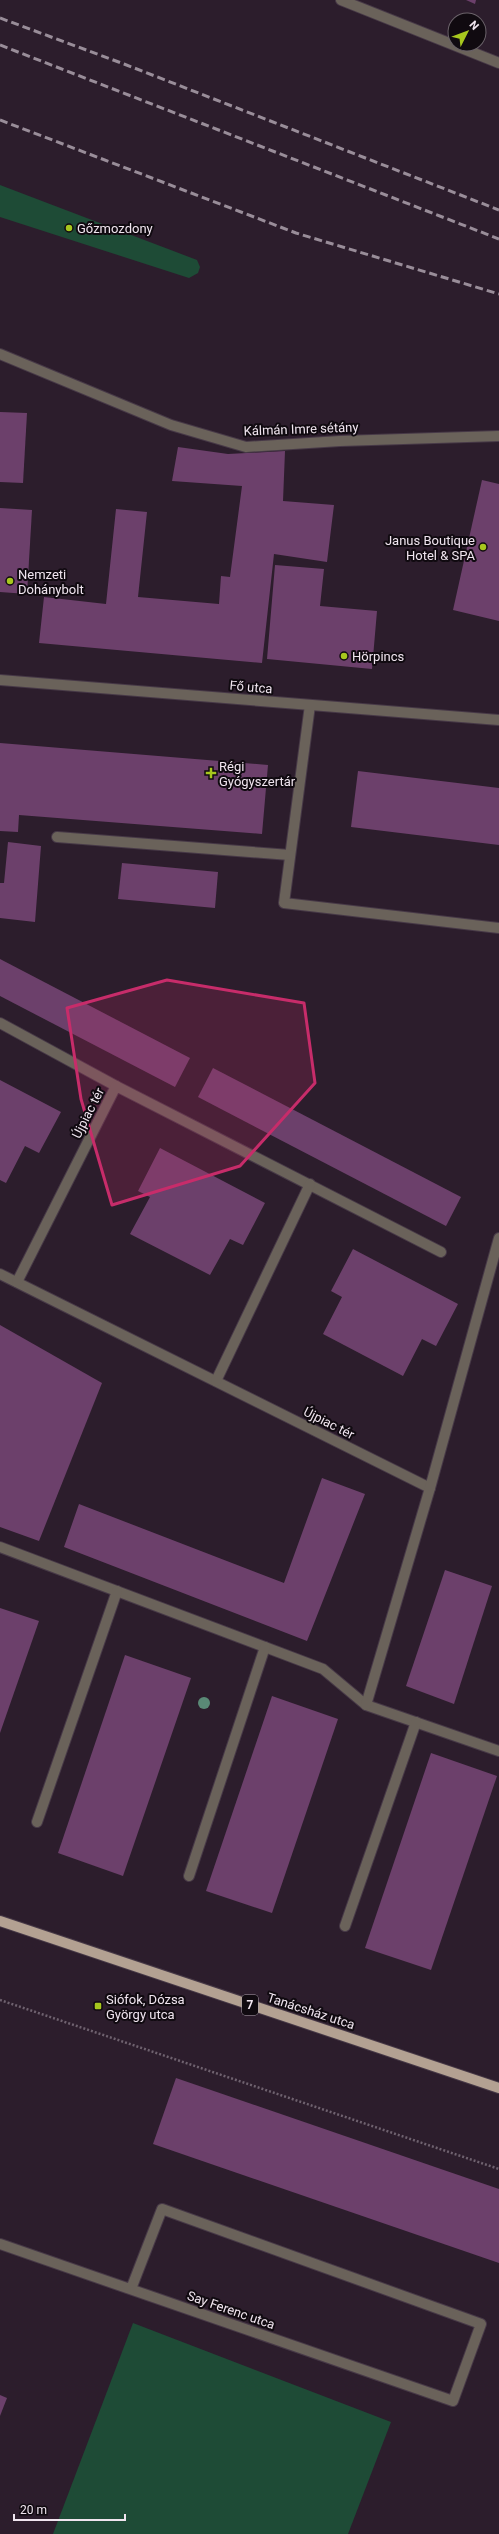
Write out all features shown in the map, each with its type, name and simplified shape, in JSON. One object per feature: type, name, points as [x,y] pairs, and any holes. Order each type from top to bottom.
[{"type":"main road","name":"Tanácsház utca","points":[[0,1921],[499,2088]]},
{"type":"street","points":[[341,0],[499,63]]},
{"type":"street","name":"Kálmán Imre sétány","points":[[0,354],[171,424],[246,447],[340,441],[499,436]]},
{"type":"street","name":"Fő utca","points":[[0,680],[499,720]]},
{"type":"street","points":[[310,705],[284,903],[499,928]]},
{"type":"street","points":[[57,837],[290,855]]},
{"type":"street","points":[[0,1023],[116,1086]]},
{"type":"street","name":"Újpiac tér","points":[[17,1282],[116,1086],[442,1252]]},
{"type":"street","points":[[216,1381],[310,1184]]},
{"type":"street","points":[[366,1705],[430,1488],[499,1238]]},
{"type":"street","name":"Újpiac tér","points":[[0,1274],[430,1488]]},
{"type":"street","points":[[0,1547],[323,1669],[366,1705],[499,1751]]},
{"type":"street","points":[[37,1822],[117,1591]]},
{"type":"street","points":[[189,1876],[265,1647]]},
{"type":"street","points":[[345,1926],[416,1722]]},
{"type":"street","name":"Say Ferenc utca","points":[[0,2244],[453,2400],[481,2324],[162,2209],[131,2289]]},
{"type":"path","points":[[0,2000],[499,2169]]},
{"type":"highlighted area","points":[[167,980],[304,1003],[315,1083],[240,1166],[112,1205],[81,1099],[67,1008]]},
{"type":"green space","points":[[0,185],[197,260],[200,267],[198,273],[189,278],[0,217]]},
{"type":"green space","points":[[133,2323],[391,2422],[348,2534],[53,2534]]},
{"type":"building","points":[[466,0],[476,0],[475,4]]},
{"type":"building","points":[[0,412],[27,413],[23,483],[0,482]]},
{"type":"building","points":[[178,447],[228,454],[285,451],[283,501],[334,505],[327,562],[274,554],[262,663],[39,643],[44,597],[106,604],[116,509],[147,512],[138,597],[219,604],[221,576],[230,577],[242,486],[172,481]]},
{"type":"building","name":"Janus Boutique Hotel & SPA","points":[[482,480],[499,484],[499,621],[453,610]]},
{"type":"building","points":[[0,508],[32,510],[27,594],[0,592]]},
{"type":"building","points":[[275,565],[324,569],[320,606],[377,611],[372,669],[267,659]]},
{"type":"building","points":[[0,743],[268,765],[262,834],[19,815],[18,832],[0,831]]},
{"type":"building","points":[[358,771],[499,788],[499,845],[351,827]]},
{"type":"building","points":[[8,842],[41,846],[35,922],[0,918],[0,883],[4,883]]},
{"type":"building","points":[[122,863],[218,872],[215,908],[118,899]]},
{"type":"building","points":[[0,959],[190,1058],[175,1087],[0,996]]},
{"type":"building","points":[[213,1068],[461,1197],[446,1226],[198,1097]]},
{"type":"building","points":[[0,1080],[61,1112],[39,1153],[25,1146],[6,1183],[0,1180]]},
{"type":"building","points":[[160,1148],[265,1203],[243,1245],[230,1239],[210,1275],[130,1234],[150,1197],[138,1191]]},
{"type":"building","points":[[353,1249],[458,1304],[436,1346],[422,1339],[403,1376],[323,1334],[342,1297],[331,1291]]},
{"type":"building","points":[[0,1325],[102,1383],[39,1541],[0,1527]]},
{"type":"building","points":[[322,1478],[365,1494],[307,1641],[64,1547],[79,1504],[284,1583]]},
{"type":"building","points":[[445,1570],[492,1586],[454,1704],[406,1686]]},
{"type":"building","points":[[0,1608],[39,1621],[0,1733]]},
{"type":"building","points":[[125,1655],[191,1678],[123,1876],[58,1853]]},
{"type":"building","points":[[272,1696],[338,1719],[272,1913],[206,1891]]},
{"type":"building","points":[[431,1753],[497,1776],[431,1970],[365,1948]]},
{"type":"building","points":[[176,2078],[499,2189],[499,2263],[153,2144]]},
{"type":"building","points":[[0,2395],[7,2398],[0,2416]]},
{"type":"railway","points":[[0,18],[124,64],[499,210]]},
{"type":"railway","points":[[0,45],[499,239]]},
{"type":"railway","points":[[0,120],[296,233],[499,294]]},
{"type":"place","name":"Gőzmozdony","points":[[69,228]]},
{"type":"place","name":"Janus Boutique Hotel & SPA","points":[[483,547]]},
{"type":"place","name":"Nemzeti Dohánybolt","points":[[10,581]]},
{"type":"place","name":"Hörpincs","points":[[344,656]]},
{"type":"place","name":"Régi Gyógyszertár","points":[[211,773]]},
{"type":"place","name":"Siófok, Dózsa György utca","points":[[98,2006]]}]
